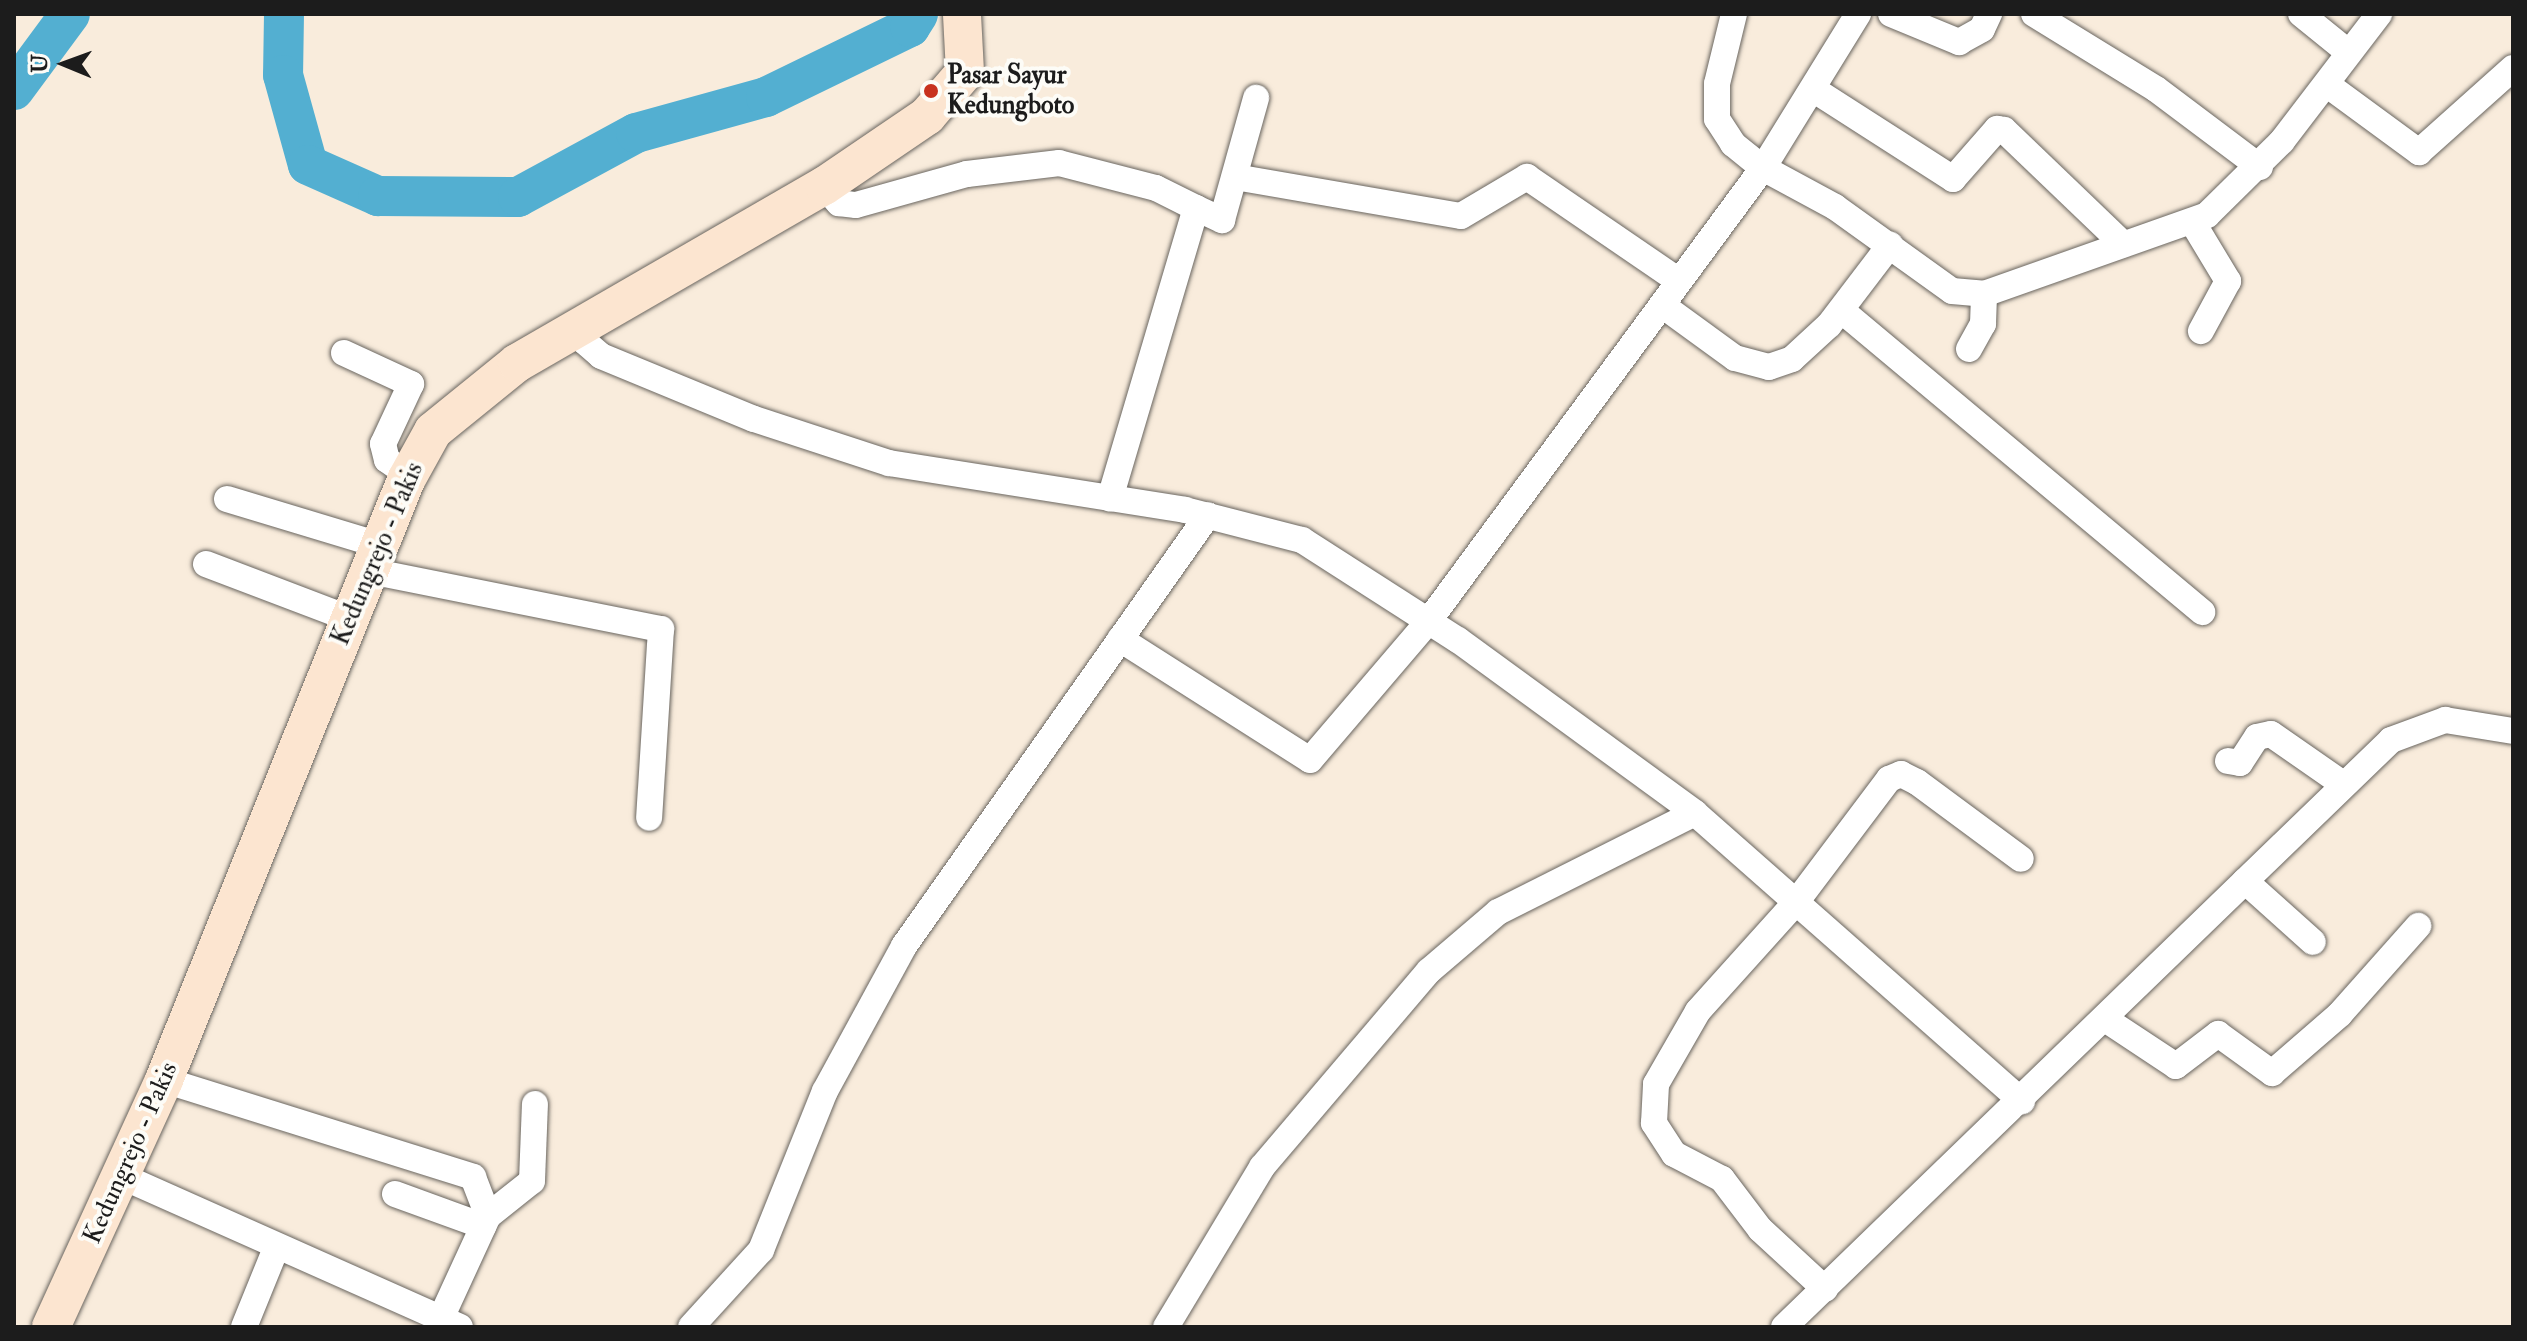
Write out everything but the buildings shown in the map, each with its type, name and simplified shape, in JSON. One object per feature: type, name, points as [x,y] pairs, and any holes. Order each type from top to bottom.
[{"type":"main road","name":"Kedungrejo - Pakis","points":[[51,1327],[164,1080],[409,475],[458,405],[583,326],[824,186],[958,86],[967,57],[962,14]]},
{"type":"street","points":[[1734,14],[1717,119],[1733,144],[1763,168],[1890,245],[1952,291],[1984,294],[2123,244],[2193,223],[2260,167],[2329,86],[2348,52],[2379,14]]},
{"type":"street","points":[[1120,639],[1207,688],[1307,761],[1428,622],[1662,305],[1816,91],[1858,14]]},
{"type":"street","points":[[1891,14],[1959,42],[1982,29],[1989,14]]},
{"type":"street","points":[[2034,14],[2156,89],[2260,167]]},
{"type":"street","points":[[2301,14],[2348,52]]},
{"type":"street","points":[[2329,86],[2419,152],[2513,68]]},
{"type":"street","points":[[1816,91],[1953,179],[1997,129],[2004,130],[2123,244]]},
{"type":"street","points":[[824,186],[839,203],[856,205],[967,174],[1059,163],[1156,188],[1222,220],[1256,98]]},
{"type":"street","points":[[1235,177],[1461,216],[1527,177],[1679,281]]},
{"type":"street","points":[[1110,499],[1196,208]]},
{"type":"street","points":[[2193,223],[2228,281],[2201,331]]},
{"type":"street","points":[[1662,305],[1735,358],[1769,367],[1792,359],[1841,310],[1890,245]]},
{"type":"street","points":[[1969,349],[1983,324],[1984,294]]},
{"type":"street","points":[[1841,310],[2202,612]]},
{"type":"street","points":[[583,326],[585,342],[601,356],[797,434],[913,469],[1198,513],[1302,540],[1428,622],[1695,813],[2022,1101]]},
{"type":"street","points":[[344,353],[411,384],[383,444],[387,460],[409,475]]},
{"type":"street","points":[[227,499],[375,558],[661,629],[649,818]]},
{"type":"street","points":[[691,1327],[753,1265],[825,1091],[904,946],[1120,639],[1198,513]]},
{"type":"street","points":[[206,564],[351,619]]},
{"type":"street","points":[[1784,1327],[2022,1101],[2391,740],[2424,722],[2460,719],[2513,731]]},
{"type":"street","points":[[2228,761],[2240,763],[2257,737],[2271,734],[2343,784]]},
{"type":"street","points":[[1825,1289],[1760,1229],[1722,1179],[1674,1154],[1652,1107],[1656,1084],[1698,1011],[1797,901],[1889,779],[1901,774],[2021,859]]},
{"type":"street","points":[[1166,1327],[1262,1167],[1429,971],[1498,912],[1695,813]]},
{"type":"street","points":[[2245,881],[2313,942]]},
{"type":"street","points":[[2105,1019],[2176,1066],[2216,1033],[2272,1073],[2349,1005],[2418,926]]},
{"type":"street","points":[[164,1080],[451,1165],[473,1177],[485,1221]]},
{"type":"street","points":[[121,1176],[276,1248],[450,1322],[485,1221],[532,1181],[535,1104]]},
{"type":"street","points":[[395,1194],[485,1221]]},
{"type":"street","points":[[244,1327],[276,1248]]},
{"type":"waterway","points":[[14,90],[70,14]]},
{"type":"waterway","points":[[284,14],[283,75],[308,165],[378,196],[518,197],[636,133],[766,97],[910,27],[918,14]]},
{"type":"place","name":"Pasar Sayur Kedungboto","points":[[931,91]]}]
